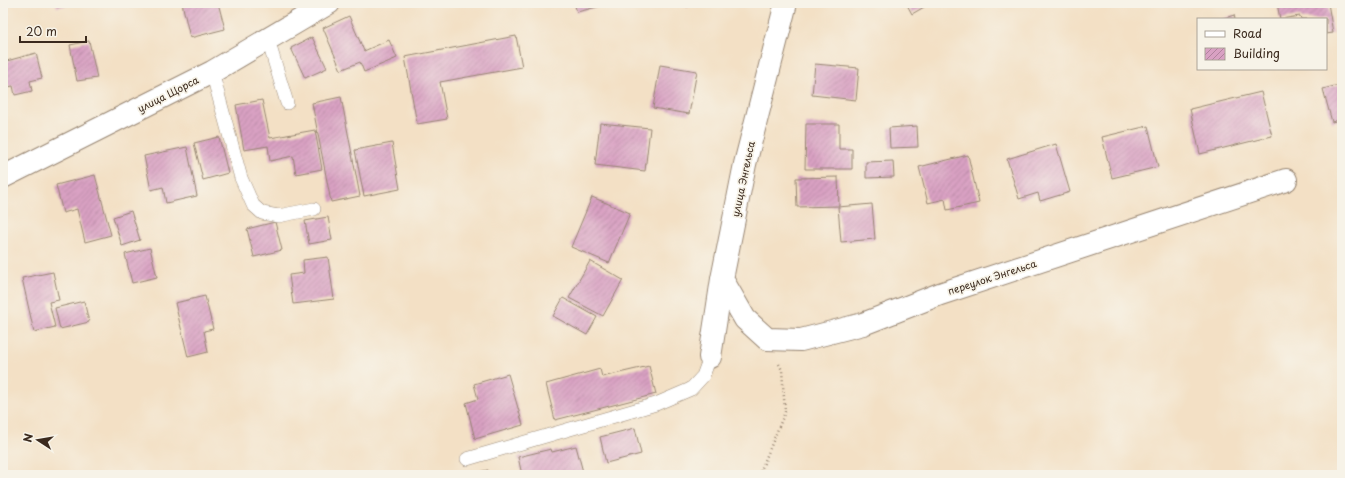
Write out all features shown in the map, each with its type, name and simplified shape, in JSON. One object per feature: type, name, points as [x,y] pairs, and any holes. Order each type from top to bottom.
[{"type":"street","name":"улица Щорса","points":[[3,177],[212,72],[329,3]]},
{"type":"street","name":"улица Энгельса","points":[[710,357],[722,279],[745,164],[786,3]]},
{"type":"street","name":"переулок Энгельса","points":[[767,339],[801,340],[863,324],[940,294],[1286,180]]},
{"type":"street","points":[[722,279],[745,319],[767,339]]},
{"type":"lane","points":[[268,40],[287,104]]},
{"type":"lane","points":[[212,72],[241,178],[253,205],[262,213],[278,216],[314,209]]},
{"type":"lane","points":[[467,459],[656,404],[691,389],[703,376],[710,357]]},
{"type":"path","points":[[759,475],[785,412],[782,370],[767,339]]},
{"type":"building","points":[[56,3],[75,3],[75,4],[57,7]]},
{"type":"building","points":[[182,3],[218,3],[225,29],[190,38]]},
{"type":"building","points":[[574,3],[604,3],[605,5],[577,12]]},
{"type":"building","points":[[673,3],[689,3],[688,7]]},
{"type":"building","points":[[906,3],[931,3],[912,14]]},
{"type":"building","points":[[1277,3],[1328,3],[1333,33],[1327,34],[1327,18],[1301,18],[1300,16],[1280,18]]},
{"type":"building","points":[[1234,15],[1235,18],[1225,18]]},
{"type":"building","points":[[349,16],[364,51],[389,40],[397,58],[364,72],[360,62],[341,70],[323,28]]},
{"type":"building","points":[[516,36],[522,67],[440,82],[447,119],[417,124],[405,57]]},
{"type":"building","points":[[312,37],[327,68],[305,78],[291,48]]},
{"type":"building","points":[[89,41],[97,78],[77,81],[70,45]]},
{"type":"building","points":[[36,53],[42,78],[30,81],[32,91],[15,95],[13,86],[3,88],[3,62]]},
{"type":"building","points":[[815,64],[859,68],[856,100],[812,95]]},
{"type":"building","points":[[660,65],[697,71],[689,114],[653,108]]},
{"type":"building","points":[[1342,84],[1342,119],[1332,122],[1323,89]]},
{"type":"building","points":[[1261,92],[1272,136],[1200,154],[1190,109]]},
{"type":"building","points":[[341,97],[360,196],[331,202],[312,103]]},
{"type":"building","points":[[262,100],[270,138],[315,130],[322,169],[296,174],[293,156],[270,161],[268,146],[244,150],[236,105]]},
{"type":"building","points":[[600,123],[650,128],[645,171],[595,165]]},
{"type":"building","points":[[806,124],[839,124],[839,149],[852,149],[852,169],[805,169]]},
{"type":"building","points":[[917,126],[918,147],[890,148],[889,128]]},
{"type":"building","points":[[1148,126],[1158,167],[1112,178],[1102,137]]},
{"type":"building","points":[[219,137],[228,173],[203,180],[194,143]]},
{"type":"building","points":[[392,143],[400,189],[364,196],[355,150]]},
{"type":"building","points":[[1056,144],[1070,192],[1040,201],[1038,193],[1019,199],[1007,159]]},
{"type":"building","points":[[187,147],[197,196],[166,203],[163,187],[151,190],[144,156]]},
{"type":"building","points":[[968,155],[979,203],[947,210],[945,199],[928,203],[919,167]]},
{"type":"building","points":[[893,161],[894,177],[866,178],[866,162]]},
{"type":"building","points":[[95,175],[111,235],[85,242],[77,209],[63,213],[56,185]]},
{"type":"building","points":[[838,177],[839,206],[797,207],[796,178]]},
{"type":"building","points":[[592,197],[630,213],[609,263],[571,247]]},
{"type":"building","points":[[872,204],[875,239],[841,242],[838,207]]},
{"type":"building","points":[[131,211],[140,240],[122,246],[113,217]]},
{"type":"building","points":[[328,217],[332,240],[309,244],[305,221]]},
{"type":"building","points":[[275,222],[282,250],[254,257],[247,229]]},
{"type":"building","points":[[150,248],[157,277],[132,283],[125,254]]},
{"type":"building","points":[[328,257],[334,299],[293,304],[289,275],[304,273],[303,260]]},
{"type":"building","points":[[590,261],[623,280],[603,316],[569,298]]},
{"type":"building","points":[[53,272],[59,300],[49,302],[55,327],[34,332],[22,278]]},
{"type":"building","points":[[205,296],[213,329],[204,331],[208,352],[188,357],[175,303]]},
{"type":"building","points":[[563,298],[597,317],[587,335],[553,316]]},
{"type":"building","points":[[84,301],[89,322],[60,329],[55,308]]},
{"type":"building","points":[[649,366],[656,394],[555,420],[546,384],[600,369],[602,377]]},
{"type":"building","points":[[508,374],[523,425],[475,439],[466,403],[478,399],[474,384]]},
{"type":"building","points":[[635,428],[641,454],[606,463],[600,437]]},
{"type":"building","points":[[576,446],[583,472],[572,475],[522,475],[518,457],[551,449],[552,452]]},
{"type":"building","points":[[488,470],[489,475],[468,475],[468,474]]}]
